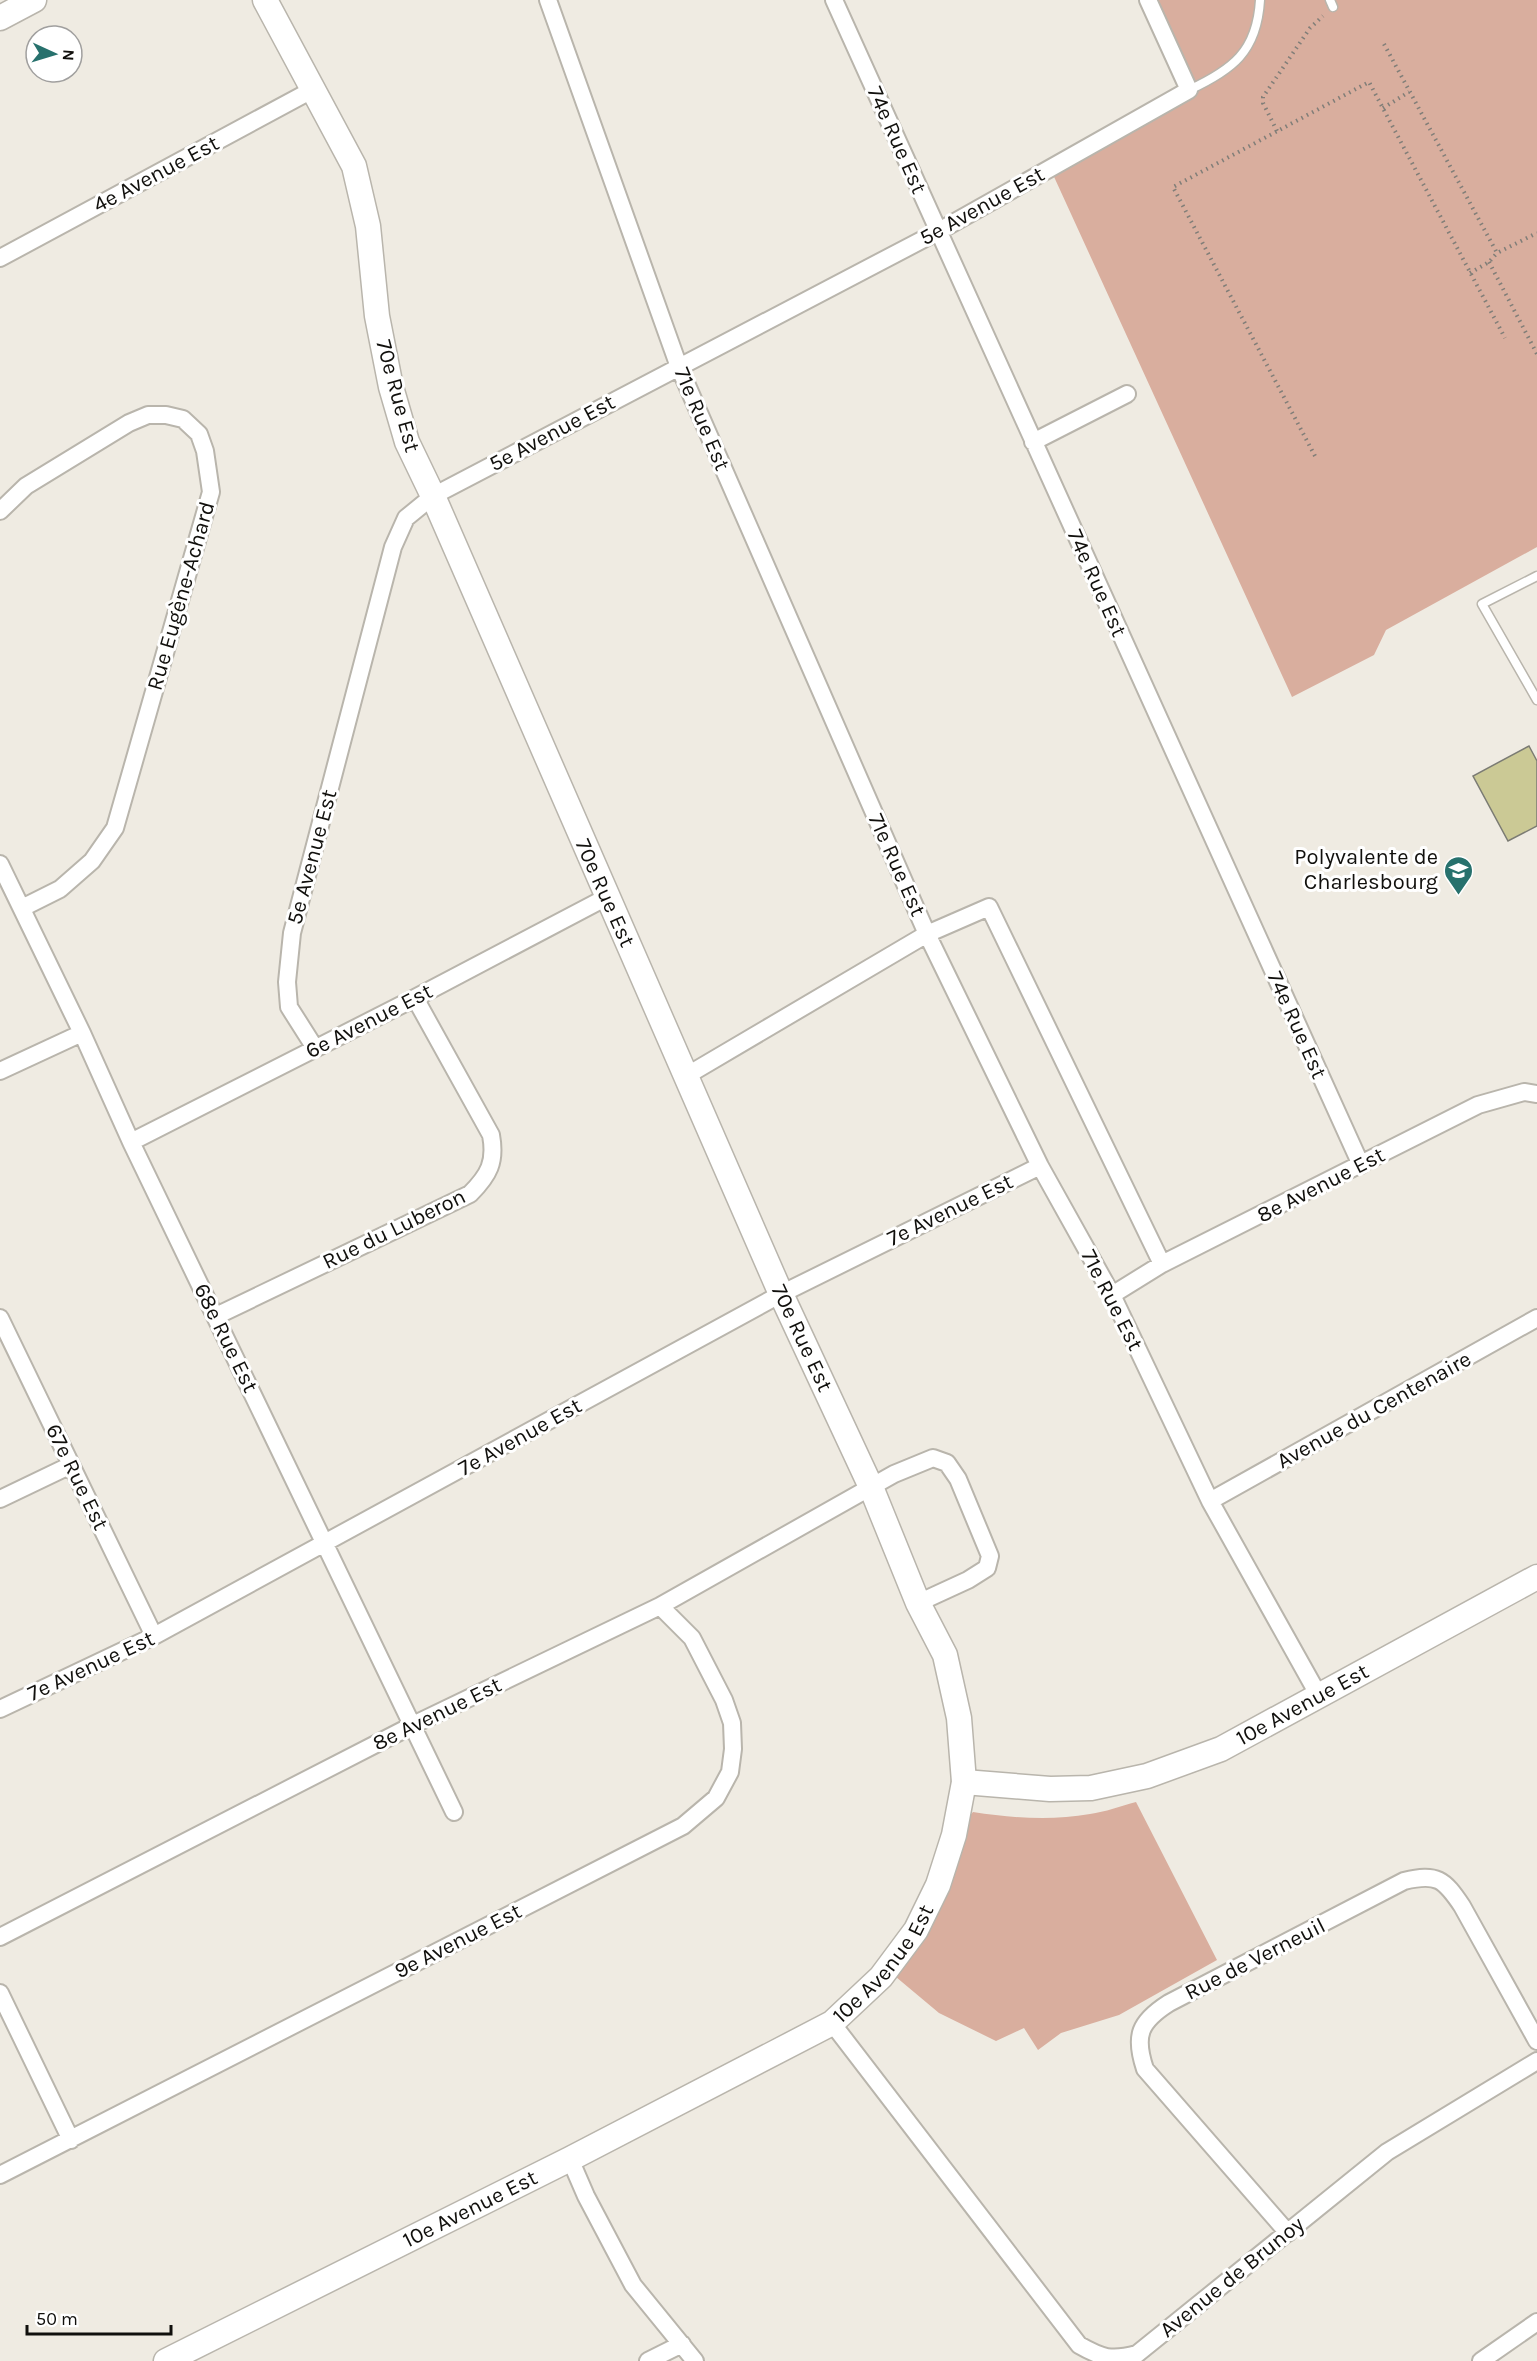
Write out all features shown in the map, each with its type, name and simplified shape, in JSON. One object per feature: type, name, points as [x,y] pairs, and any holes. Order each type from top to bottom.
[{"type":"street","name":"70e Rue Est","points":[[265,0],[354,166],[368,226],[377,316],[391,387],[406,442],[433,496],[781,1294],[871,1487],[918,1603],[945,1654],[959,1718],[964,1782]]},
{"type":"street","name":"71e Rue Est","points":[[548,0],[679,367],[927,934],[1040,1166],[1112,1295],[1210,1501],[1319,1696]]},
{"type":"street","name":"74e Rue Est","points":[[834,0],[1361,1165]]},
{"type":"street","points":[[1148,0],[1189,90]]},
{"type":"street","points":[[0,18],[30,1]]},
{"type":"street","name":"4e Avenue Est","points":[[0,258],[312,90]]},
{"type":"street","name":"5e Avenue Est","points":[[315,1048],[289,1007],[287,982],[292,933],[393,547],[406,518],[433,496],[939,231],[1189,90]]},
{"type":"street","points":[[1033,442],[1127,394]]},
{"type":"street","name":"Rue Eugène-Achard","points":[[0,511],[26,486],[129,423],[148,415],[166,415],[183,419],[199,434],[205,451],[211,492],[115,828],[92,861],[60,889],[22,908]]},
{"type":"street","name":"68e Rue Est","points":[[0,864],[82,1033],[131,1142],[454,1812]]},
{"type":"street","name":"6e Avenue Est","points":[[131,1142],[415,998],[607,897]]},
{"type":"street","points":[[686,1076],[927,934],[989,907],[1162,1264]]},
{"type":"street","name":"Rue du Luberon","points":[[216,1316],[470,1194],[485,1179],[495,1152],[491,1135],[415,998]]},
{"type":"street","points":[[0,1071],[82,1033]]},
{"type":"street","name":"8e Avenue Est","points":[[1112,1295],[1162,1264],[1478,1105],[1524,1092],[1537,1094]]},
{"type":"street","name":"7e Avenue Est","points":[[0,1709],[154,1636],[781,1294],[1040,1166]]},
{"type":"street","name":"67e Rue Est","points":[[0,1318],[154,1636]]},
{"type":"street","name":"Avenue du Centenaire","points":[[1210,1501],[1537,1318]]},
{"type":"street","name":"8e Avenue Est","points":[[0,1937],[412,1725],[660,1606],[871,1487],[909,1467],[933,1458],[947,1463],[958,1479],[988,1545],[990,1556],[987,1568],[968,1580],[918,1603]]},
{"type":"street","points":[[0,1499],[71,1465]]},
{"type":"street","name":"10e Avenue Est","points":[[166,2361],[570,2159],[832,2023],[881,1977],[916,1930],[938,1885],[954,1835],[964,1782],[1050,1790],[1091,1788],[1148,1776],[1221,1749],[1537,1577]]},
{"type":"street","name":"9e Avenue Est","points":[[0,2175],[683,1826],[716,1798],[730,1772],[733,1749],[732,1724],[724,1700],[692,1638],[660,1606]]},
{"type":"street","name":"Rue de Verneuil","points":[[1288,2233],[1145,2069],[1139,2051],[1140,2031],[1150,2015],[1404,1881],[1422,1876],[1438,1878],[1451,1889],[1537,2041]]},
{"type":"street","points":[[0,1993],[71,2140]]},
{"type":"street","name":"Avenue de Brunoy","points":[[832,2023],[1079,2345],[1100,2357],[1120,2358],[1137,2354],[1387,2152],[1537,2061]]},
{"type":"street","points":[[570,2159],[586,2196],[633,2285],[695,2361]]},
{"type":"street","points":[[1481,2361],[1537,2322]]},
{"type":"street","points":[[648,2361],[682,2344]]},
{"type":"lane","points":[[1189,90],[1217,77],[1232,66],[1244,52],[1254,34],[1260,0]]},
{"type":"lane","points":[[1537,576],[1482,604],[1537,700]]},
{"type":"path","points":[[1277,131],[1263,103],[1265,93],[1310,28],[1331,4]]},
{"type":"path","points":[[1384,44],[1497,253]]},
{"type":"path","points":[[1314,456],[1173,187],[1369,82],[1505,338]]},
{"type":"path","points":[[1383,108],[1409,92]]},
{"type":"path","points":[[1470,273],[1489,262],[1497,253],[1537,233]]},
{"type":"path","points":[[1489,262],[1537,354]]},
{"type":"shaded area","points":[[1148,0],[1537,0],[1537,547],[1386,630],[1374,655],[1292,697],[1050,168],[1188,90]]},
{"type":"shaded area","points":[[1136,1802],[1217,1960],[1119,2015],[1061,2033],[1038,2050],[1024,2028],[996,2041],[939,2013],[896,1977],[919,1947],[934,1919],[964,1822],[973,1812],[1046,1818],[1096,1813]]},
{"type":"building","points":[[1529,746],[1537,761],[1537,826],[1508,841],[1473,776]]},
{"type":"place","name":"Polyvalente de Charlesbourg","points":[[1459,896]]}]
